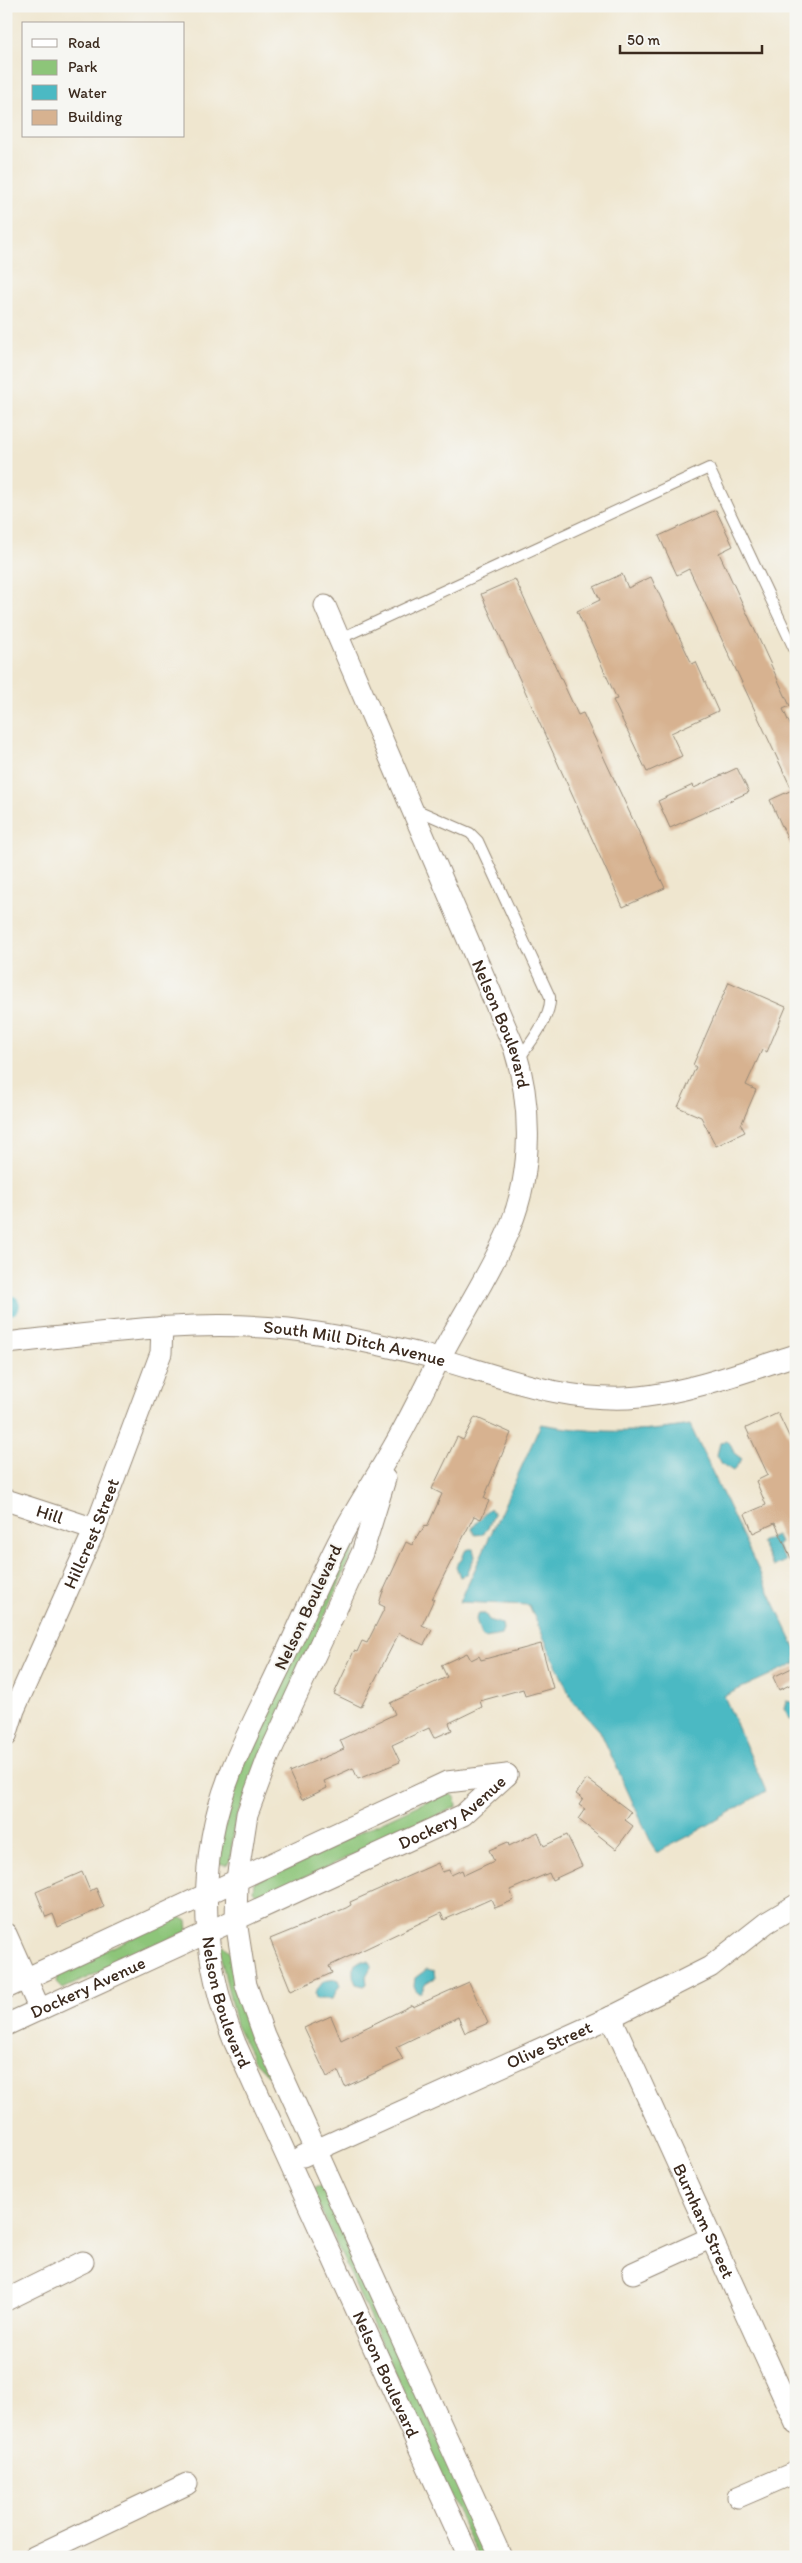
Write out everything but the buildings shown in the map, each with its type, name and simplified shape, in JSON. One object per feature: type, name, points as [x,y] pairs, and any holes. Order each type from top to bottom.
[{"type":"street","name":"Nelson Boulevard","points":[[325,606],[505,1024],[518,1061],[527,1136],[525,1167],[519,1202],[498,1254],[439,1359],[396,1443],[342,1535],[227,1781],[212,1838],[206,1895],[206,1934],[217,1993],[228,2026],[469,2557]]},
{"type":"street","name":"South Mill Ditch Avenue","points":[[6,1343],[162,1327],[217,1325],[290,1330],[394,1348],[439,1359],[522,1385],[582,1396],[639,1397],[698,1386],[796,1355]]},
{"type":"street","name":"Hillcrest Street","points":[[6,1736],[14,1710],[95,1529],[161,1353],[162,1327]]},
{"type":"street","name":"Nelson Boulevard","points":[[396,1443],[362,1553],[254,1790],[242,1834],[237,1880],[236,1921],[241,1965],[254,2010],[316,2151],[501,2557]]},
{"type":"street","name":"Hill","points":[[6,1500],[95,1529]]},
{"type":"street","name":"Dockery Avenue","points":[[6,2025],[236,1921],[463,1815],[507,1775],[448,1782],[16,1983]]},
{"type":"street","name":"Olive Street","points":[[289,2162],[611,2018],[710,1967],[766,1923],[796,1905]]},
{"type":"street","points":[[6,1934],[16,1983],[40,2010]]},
{"type":"street","name":"Burnham Street","points":[[611,2018],[796,2424]]},
{"type":"street","points":[[633,2273],[710,2238]]},
{"type":"street","points":[[6,2300],[83,2262]]},
{"type":"street","points":[[738,2498],[796,2472]]},
{"type":"street","points":[[34,2557],[187,2484]]},
{"type":"lane","points":[[339,639],[709,468],[796,653]]},
{"type":"lane","points":[[414,809],[470,833],[478,841],[550,997],[549,1009],[534,1038],[518,1061]]},
{"type":"green space","points":[[368,1502],[353,1552],[235,1821],[230,1861],[226,1865],[218,1863],[232,1788]]},
{"type":"green space","points":[[446,1792],[455,1797],[456,1807],[260,1898],[253,1891],[254,1882]]},
{"type":"green space","points":[[178,1916],[187,1921],[188,1931],[63,1989],[56,1982],[58,1973]]},
{"type":"green space","points":[[224,1946],[231,1952],[272,2073],[268,2075],[253,2059],[236,2025],[219,1949]]},
{"type":"green space","points":[[316,2186],[322,2186],[492,2557],[478,2557],[312,2190]]},
{"type":"water","points":[[541,1424],[597,1431],[652,1430],[690,1425],[796,1649],[796,1663],[724,1696],[766,1791],[691,1835],[656,1853],[600,1731],[572,1700],[529,1605],[460,1602]]},
{"type":"water","points":[[726,1440],[731,1445],[734,1453],[742,1459],[733,1471],[722,1464],[717,1455],[720,1443]]},
{"type":"water","points":[[490,1508],[494,1514],[488,1528],[483,1534],[475,1535],[472,1529]]},
{"type":"water","points":[[776,1535],[780,1543],[777,1545],[785,1561],[773,1567],[761,1542]]},
{"type":"water","points":[[473,1549],[475,1556],[467,1574],[460,1577],[456,1566],[462,1559],[465,1551]]},
{"type":"water","points":[[479,1614],[485,1614],[489,1620],[502,1624],[503,1630],[501,1635],[485,1638],[481,1636],[476,1619]]},
{"type":"water","points":[[786,1701],[796,1703],[796,1720],[790,1719],[784,1708]]},
{"type":"water","points":[[360,1961],[369,1961],[372,1965],[366,1976],[367,1984],[364,1986],[356,1984],[354,1979],[354,1965]]},
{"type":"water","points":[[427,1969],[434,1971],[435,1978],[425,1984],[421,1992],[417,1992],[414,1986],[415,1978]]},
{"type":"water","points":[[338,1980],[340,1985],[332,1999],[316,1999],[315,1992],[324,1981]]}]
